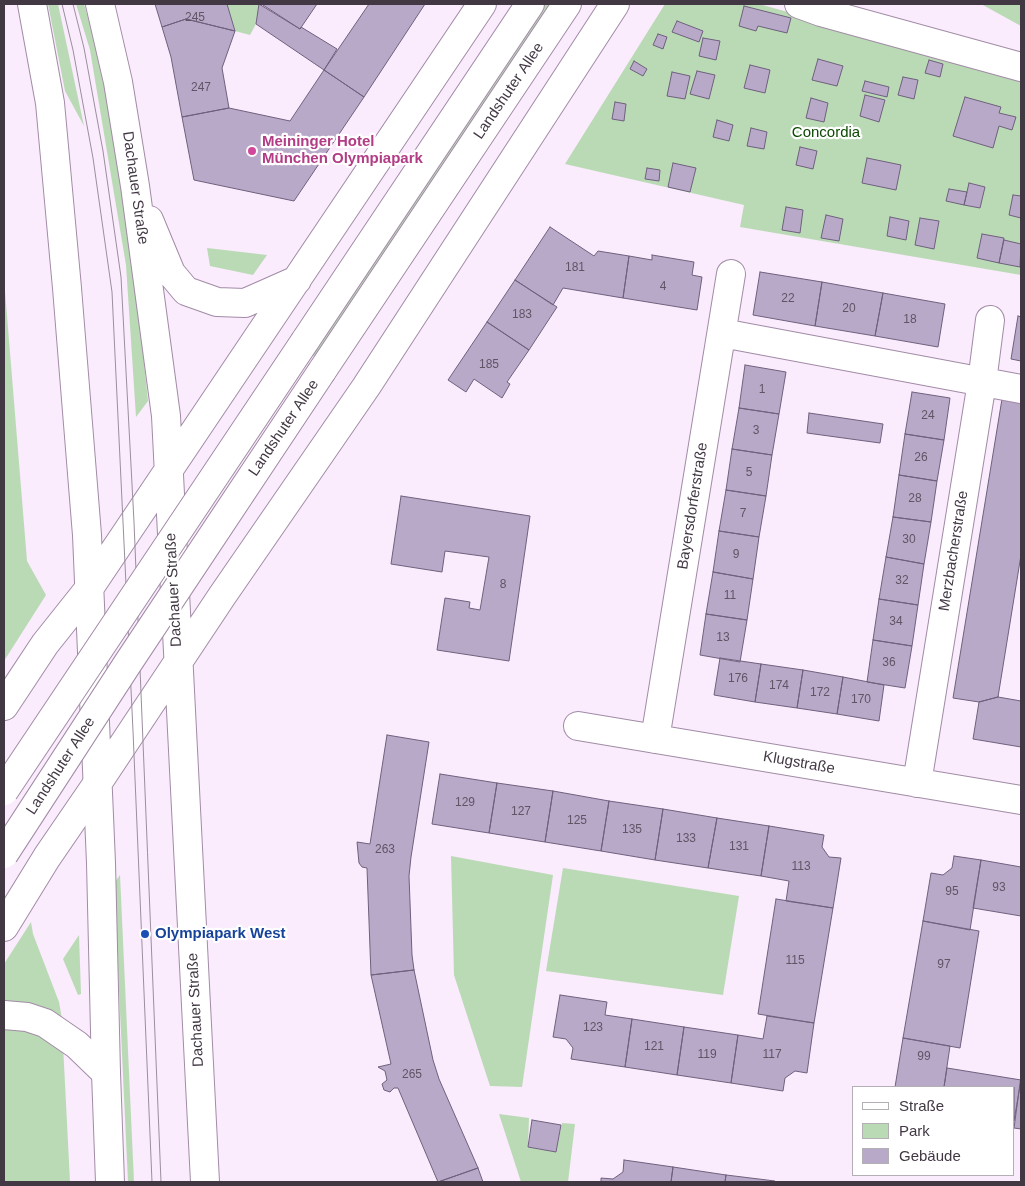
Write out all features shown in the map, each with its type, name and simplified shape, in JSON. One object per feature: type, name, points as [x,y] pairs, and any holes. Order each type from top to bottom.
[{"type":"main road","points":[[32,4],[50,103],[87,535],[101,863],[110,1182]]},
{"type":"main road","name":"Dachauer Straße","points":[[100,4],[118,82],[135,186],[166,416],[205,1182]]},
{"type":"main road","points":[[4,706],[45,644],[88,590],[482,4]]},
{"type":"main road","name":"Landshuter Allee","points":[[4,791],[530,4]]},
{"type":"main road","name":"Landshuter Allee","points":[[4,854],[122,672],[567,4]]},
{"type":"main road","points":[[4,927],[47,858],[178,662],[366,387],[615,4]]},
{"type":"main road","points":[[799,4],[821,12],[1021,67]]},
{"type":"main road","points":[[135,186],[171,273],[186,292],[217,302],[245,303],[297,280]]},
{"type":"main road","name":"Bayersdorferstraße","points":[[655,738],[732,274]]},
{"type":"main road","name":"Merzbacherstraße","points":[[916,783],[982,382],[990,320]]},
{"type":"main road","points":[[722,333],[1021,389]]},
{"type":"main road","points":[[88,590],[178,662]]},
{"type":"main road","name":"Klugstraße","points":[[578,726],[1021,800]]},
{"type":"main road","points":[[4,1015],[27,1017],[45,1023],[77,1045],[106,1073]]},
{"type":"green space","points":[[48,4],[58,4],[84,126],[65,91]]},
{"type":"green space","points":[[76,4],[84,4],[98,51],[122,180],[148,401],[136,417],[126,265],[90,50]]},
{"type":"green space","points":[[227,4],[259,4],[256,24],[250,35],[235,31]]},
{"type":"green space","points":[[544,4],[553,4],[317,358],[311,355]]},
{"type":"green space","name":"Concordia","points":[[665,4],[759,4],[1021,77],[1021,275],[740,227],[744,205],[565,164]]},
{"type":"green space","points":[[981,4],[1021,4],[1021,26]]},
{"type":"green space","points":[[207,248],[267,255],[253,275],[210,266]]},
{"type":"green space","points":[[4,279],[27,561],[46,595],[4,661]]},
{"type":"green space","points":[[451,856],[553,875],[522,1087],[490,1086],[454,975]]},
{"type":"green space","points":[[563,868],[739,896],[723,995],[546,971]]},
{"type":"green space","points":[[120,875],[134,1182],[128,1182],[114,883]]},
{"type":"green space","points":[[31,922],[33,934],[59,1002],[62,1019],[4,1004],[4,964]]},
{"type":"green space","points":[[79,935],[81,994],[78,995],[63,959]]},
{"type":"green space","points":[[4,1026],[20,1026],[63,1045],[70,1182],[4,1182]]},
{"type":"green space","points":[[499,1114],[529,1118],[528,1147],[556,1152],[562,1123],[575,1124],[568,1182],[521,1182]]},
{"type":"building","points":[[155,4],[227,4],[235,31],[186,19],[162,27]]},
{"type":"building","points":[[259,4],[337,49],[324,70],[256,24]]},
{"type":"building","points":[[264,4],[317,4],[300,29]]},
{"type":"building","points":[[369,4],[425,4],[364,97],[324,70]]},
{"type":"building","points":[[744,6],[791,18],[787,33],[758,26],[756,31],[739,26]]},
{"type":"building","points":[[186,19],[235,31],[222,68],[229,108],[182,117],[171,57],[162,27]]},
{"type":"building","points":[[677,21],[703,31],[699,42],[672,32]]},
{"type":"building","points":[[658,34],[667,37],[663,49],[653,45]]},
{"type":"building","points":[[703,38],[720,41],[716,60],[699,56]]},
{"type":"building","points":[[818,59],[843,66],[837,86],[812,80]]},
{"type":"building","points":[[929,60],[943,64],[940,77],[925,73]]},
{"type":"building","points":[[634,61],[647,69],[643,76],[630,69]]},
{"type":"building","points":[[750,65],[770,70],[765,93],[744,88]]},
{"type":"building","points":[[324,70],[364,97],[294,201],[194,180],[182,117],[229,108],[290,121]]},
{"type":"building","points":[[697,71],[715,75],[709,99],[690,94]]},
{"type":"building","points":[[672,72],[690,76],[685,99],[667,96]]},
{"type":"building","points":[[903,77],[918,80],[914,99],[898,95]]},
{"type":"building","points":[[865,81],[889,87],[887,97],[862,91]]},
{"type":"building","points":[[865,95],[885,100],[879,122],[860,116]]},
{"type":"building","points":[[965,97],[1001,107],[999,113],[1016,117],[1012,130],[999,126],[993,148],[953,136]]},
{"type":"building","points":[[811,98],[828,103],[824,122],[806,118]]},
{"type":"building","points":[[615,102],[626,104],[624,121],[612,119]]},
{"type":"building","points":[[717,120],[733,125],[729,141],[713,137]]},
{"type":"building","points":[[751,128],[767,132],[764,149],[747,146]]},
{"type":"building","points":[[800,147],[817,151],[813,169],[796,165]]},
{"type":"building","points":[[867,158],[901,165],[896,190],[862,183]]},
{"type":"building","points":[[673,163],[696,168],[690,192],[668,187]]},
{"type":"building","points":[[647,168],[660,170],[659,181],[645,179]]},
{"type":"building","points":[[969,183],[985,187],[980,208],[964,205]]},
{"type":"building","points":[[949,189],[967,192],[964,205],[946,201]]},
{"type":"building","points":[[1013,195],[1021,196],[1021,218],[1009,215]]},
{"type":"building","points":[[786,207],[803,210],[800,233],[782,230]]},
{"type":"building","points":[[826,215],[843,219],[839,241],[821,238]]},
{"type":"building","points":[[890,217],[909,221],[906,240],[887,236]]},
{"type":"building","points":[[920,218],[939,221],[934,249],[915,245]]},
{"type":"building","points":[[550,227],[594,256],[598,251],[629,256],[623,298],[563,288],[553,305],[515,280]]},
{"type":"building","points":[[982,234],[1004,238],[999,263],[977,258]]},
{"type":"building","points":[[1004,240],[1021,244],[1020,267],[999,263]]},
{"type":"building","points":[[652,255],[694,262],[692,275],[702,277],[697,310],[623,298],[629,256],[652,260]]},
{"type":"building","points":[[760,272],[822,282],[815,326],[753,315]]},
{"type":"building","points":[[515,280],[557,307],[529,350],[487,322]]},
{"type":"building","points":[[822,282],[883,293],[875,336],[815,326]]},
{"type":"building","points":[[883,293],[945,304],[938,347],[875,336]]},
{"type":"building","points":[[1018,316],[1021,317],[1021,361],[1011,359]]},
{"type":"building","points":[[487,322],[529,350],[507,382],[510,384],[502,398],[474,379],[466,392],[448,380]]},
{"type":"building","points":[[745,365],[786,372],[779,414],[739,408]]},
{"type":"building","points":[[912,392],[950,398],[944,440],[905,434]]},
{"type":"building","points":[[1002,399],[1021,402],[1021,555],[998,697],[979,702],[953,698]]},
{"type":"building","points":[[739,408],[779,414],[772,455],[732,449]]},
{"type":"building","points":[[809,413],[883,424],[880,443],[807,433]]},
{"type":"building","points":[[905,434],[944,440],[937,481],[899,475]]},
{"type":"building","points":[[732,449],[772,455],[766,496],[726,490]]},
{"type":"building","points":[[899,475],[937,481],[931,522],[893,517]]},
{"type":"building","points":[[726,490],[766,496],[759,537],[719,531]]},
{"type":"building","points":[[401,496],[530,516],[509,661],[437,650],[445,598],[470,602],[469,608],[480,610],[489,557],[445,551],[442,572],[391,564]]},
{"type":"building","points":[[893,517],[931,522],[924,564],[886,557]]},
{"type":"building","points":[[719,531],[759,537],[753,579],[713,572]]},
{"type":"building","points":[[886,557],[924,564],[918,605],[879,599]]},
{"type":"building","points":[[713,572],[753,579],[747,620],[706,614]]},
{"type":"building","points":[[879,599],[918,605],[912,646],[873,640]]},
{"type":"building","points":[[706,614],[747,620],[740,662],[700,655]]},
{"type":"building","points":[[873,640],[912,646],[905,688],[867,682]]},
{"type":"building","points":[[720,658],[761,664],[755,702],[714,695]]},
{"type":"building","points":[[761,664],[803,670],[797,708],[755,702]]},
{"type":"building","points":[[803,670],[843,677],[837,714],[797,708]]},
{"type":"building","points":[[843,677],[884,685],[879,721],[837,714]]},
{"type":"building","points":[[998,697],[1021,701],[1021,747],[973,739],[979,702]]},
{"type":"building","points":[[387,735],[429,742],[409,876],[414,970],[371,975],[367,868],[362,867],[359,863],[357,842],[370,844]]},
{"type":"building","points":[[440,774],[497,783],[489,833],[432,824]]},
{"type":"building","points":[[497,783],[553,791],[545,842],[489,833]]},
{"type":"building","points":[[553,791],[609,801],[601,851],[545,842]]},
{"type":"building","points":[[609,801],[663,809],[655,860],[601,851]]},
{"type":"building","points":[[663,809],[717,818],[708,868],[655,860]]},
{"type":"building","points":[[717,818],[769,826],[761,876],[708,868]]},
{"type":"building","points":[[769,826],[824,835],[822,847],[829,857],[841,858],[833,908],[786,901],[789,881],[761,876]]},
{"type":"building","points":[[954,856],[981,860],[970,930],[923,921],[931,873],[943,875],[952,868]]},
{"type":"building","points":[[981,860],[1021,867],[1021,916],[973,908]]},
{"type":"building","points":[[776,899],[833,908],[814,1023],[758,1014]]},
{"type":"building","points":[[923,921],[979,931],[960,1048],[903,1038]]},
{"type":"building","points":[[414,970],[433,1060],[439,1079],[478,1168],[438,1182],[398,1088],[394,1088],[390,1092],[384,1090],[382,1084],[387,1080],[385,1071],[378,1067],[391,1064],[371,975]]},
{"type":"building","points":[[560,995],[607,1002],[605,1015],[632,1019],[625,1067],[571,1059],[573,1048],[566,1039],[553,1037]]},
{"type":"building","points":[[767,1016],[814,1023],[807,1073],[795,1071],[785,1078],[783,1091],[731,1083],[738,1035],[763,1039]]},
{"type":"building","points":[[632,1019],[684,1027],[677,1075],[625,1067]]},
{"type":"building","points":[[684,1027],[738,1035],[731,1083],[677,1075]]},
{"type":"building","points":[[903,1038],[950,1046],[944,1086],[895,1086]]},
{"type":"building","points":[[947,1068],[1021,1080],[1015,1115],[1015,1086],[944,1086]]},
{"type":"building","points":[[1021,1076],[1021,1129],[1015,1128]]},
{"type":"building","points":[[532,1120],[561,1125],[556,1152],[528,1147]]},
{"type":"building","points":[[624,1160],[673,1167],[671,1182],[601,1182],[601,1178],[613,1179],[623,1172]]},
{"type":"building","points":[[673,1167],[726,1175],[725,1182],[671,1182]]},
{"type":"building","points":[[478,1168],[483,1182],[438,1182]]},
{"type":"building","points":[[726,1175],[775,1181],[775,1182],[725,1182]]},
{"type":"tram line","points":[[62,4],[73,50],[93,158],[112,292],[152,1182]]},
{"type":"tram line","points":[[73,4],[84,48],[103,151],[121,277],[134,522],[161,1182]]},
{"type":"place","name":"Meininger Hotel München Olympiapark","points":[[252,151]]},
{"type":"place","name":"Olympiapark West","points":[[145,934]]}]
